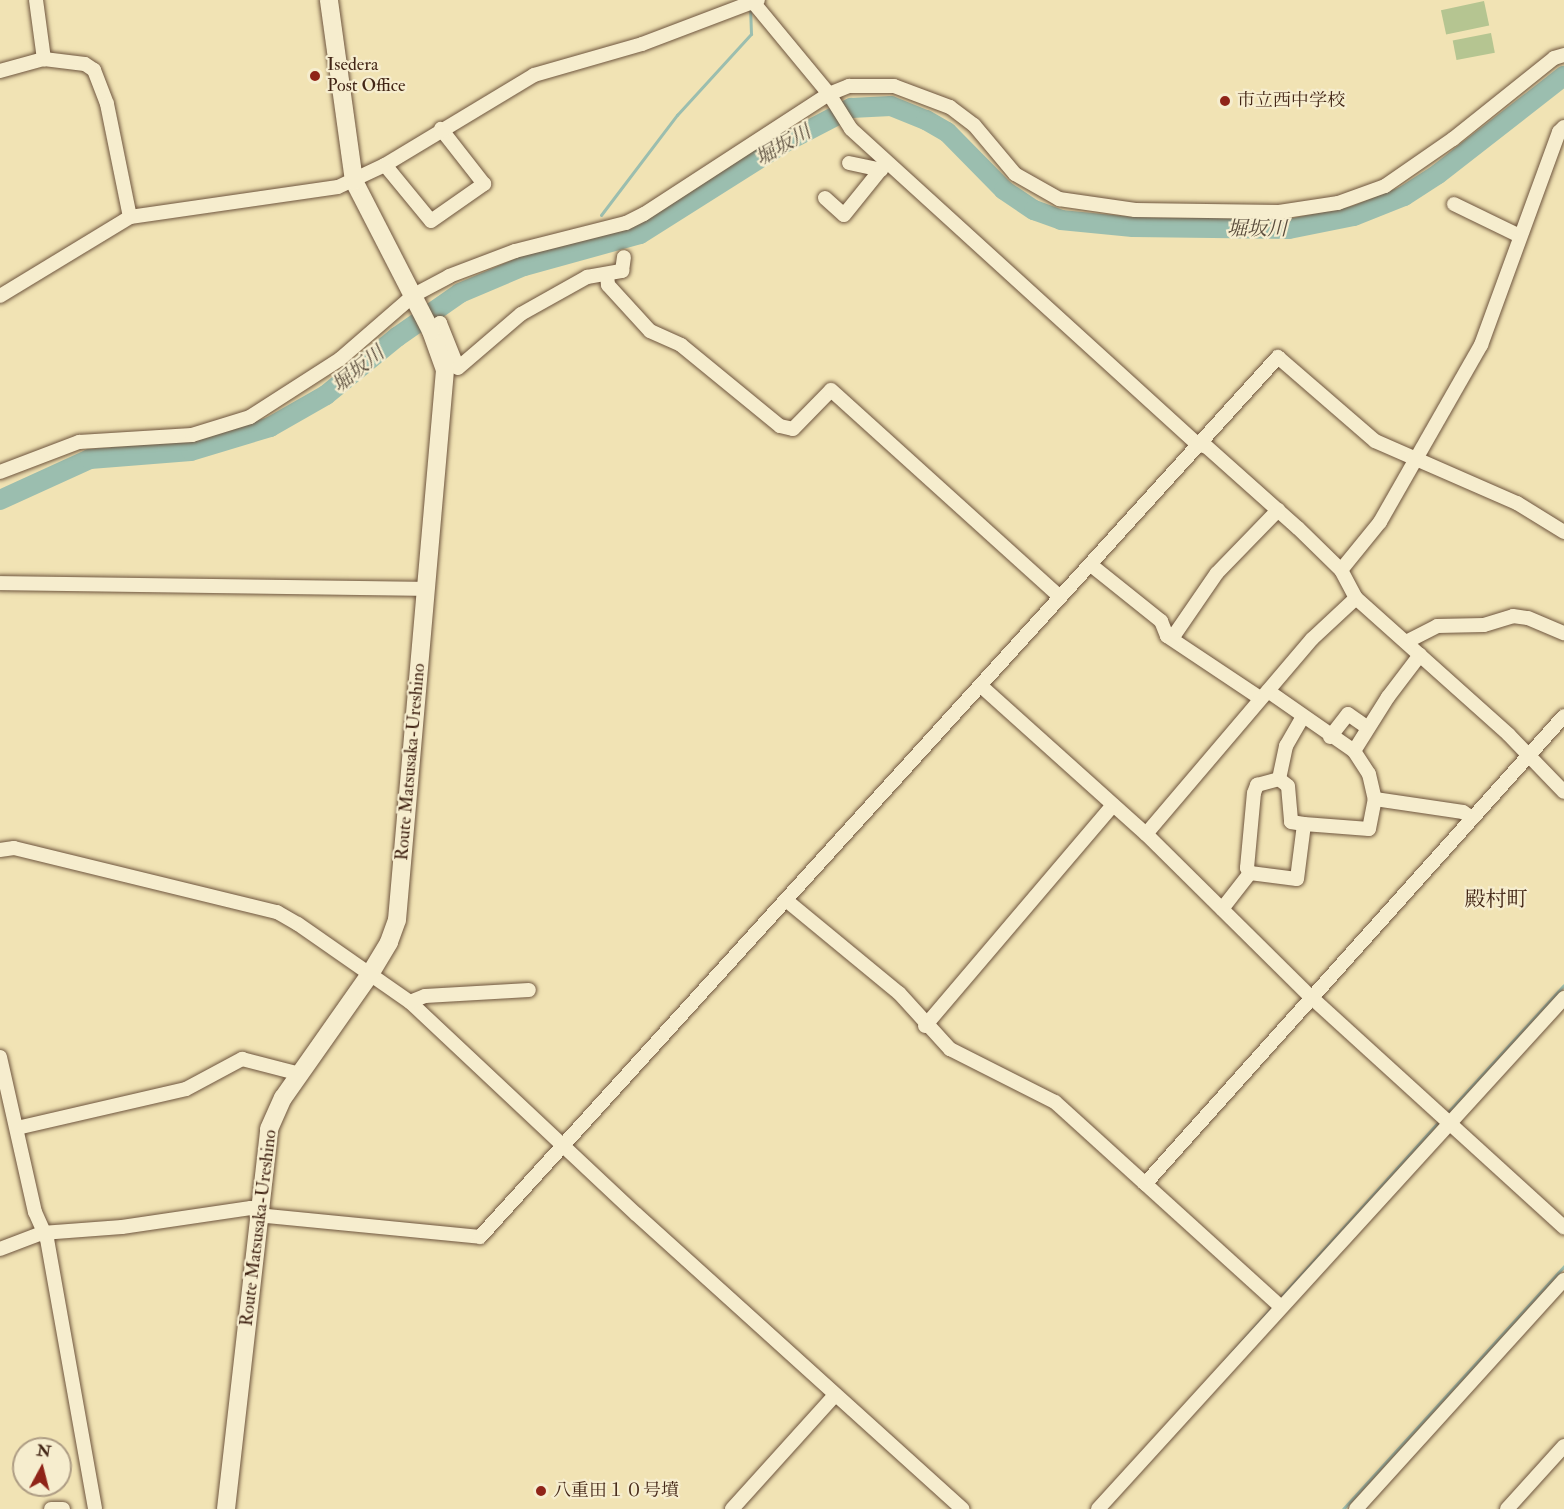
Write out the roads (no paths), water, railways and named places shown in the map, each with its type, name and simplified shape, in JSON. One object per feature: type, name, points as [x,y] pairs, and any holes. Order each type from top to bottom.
[{"type":"main road","name":"Route Matsusaka-Ureshino","points":[[226,1509],[269,1129],[283,1098],[370,974],[397,920],[445,370],[431,331],[414,295],[354,182],[329,0]]},
{"type":"street","points":[[36,0],[44,59]]},
{"type":"street","points":[[0,296],[130,217],[169,209],[307,194],[354,182],[534,75],[642,44],[751,2],[831,96],[848,122],[884,166],[1197,444],[1207,447],[1278,510],[1341,570],[1356,598],[1408,640],[1420,655],[1509,735],[1564,792]]},
{"type":"street","points":[[0,472],[79,442],[192,435],[250,417],[340,359],[414,295],[450,276],[515,251],[626,223],[849,86],[877,83],[938,101],[974,125],[1001,160],[1028,184],[1076,203],[1135,210],[1279,212],[1338,203],[1391,183],[1453,139],[1554,58],[1564,55]]},
{"type":"street","points":[[0,71],[44,59],[85,64],[94,70],[107,104],[130,217]]},
{"type":"street","points":[[1341,570],[1380,522],[1482,345],[1508,280],[1520,236],[1559,132],[1564,127]]},
{"type":"street","points":[[385,165],[431,221],[484,184],[441,129]]},
{"type":"street","points":[[849,163],[884,166]]},
{"type":"street","points":[[825,198],[844,215],[884,166]]},
{"type":"street","points":[[1454,204],[1520,236]]},
{"type":"street","points":[[431,331],[440,323],[458,368],[521,314],[587,277],[622,271],[624,257]]},
{"type":"street","points":[[607,274],[608,285],[650,330],[681,345],[780,426],[793,429],[831,390],[1060,597]]},
{"type":"street","points":[[0,1249],[42,1233],[122,1227],[251,1208],[258,1213],[480,1237],[1278,357],[1375,441],[1517,502],[1564,532]]},
{"type":"street","points":[[1167,636],[1175,634],[1217,573],[1278,510]]},
{"type":"street","points":[[1091,565],[1161,621],[1167,636],[1354,751],[1369,774],[1375,799],[1369,829],[1291,822],[1288,786],[1279,779]]},
{"type":"street","points":[[0,583],[426,589]]},
{"type":"street","points":[[1146,834],[1312,639],[1356,598]]},
{"type":"street","points":[[1408,640],[1437,626],[1484,625],[1513,616],[1528,618],[1564,633]]},
{"type":"street","points":[[1354,751],[1420,655]]},
{"type":"street","points":[[981,686],[1146,834],[1312,998],[1564,1227]]},
{"type":"street","points":[[1330,737],[1348,714],[1368,728]]},
{"type":"street","points":[[1145,1184],[1564,716]]},
{"type":"street","points":[[1279,779],[1286,746],[1302,718]]},
{"type":"street","points":[[1250,873],[1247,868],[1254,793],[1257,785],[1279,779]]},
{"type":"street","points":[[1375,799],[1462,812],[1472,818]]},
{"type":"street","points":[[925,1026],[1113,805]]},
{"type":"street","points":[[1250,873],[1297,879],[1304,824]]},
{"type":"street","points":[[0,850],[14,848],[277,912],[370,974],[410,1002],[835,1395],[962,1509]]},
{"type":"street","points":[[1222,909],[1250,873]]},
{"type":"street","points":[[786,900],[899,993],[925,1026],[950,1049],[1055,1102],[1278,1304]]},
{"type":"street","points":[[410,1002],[425,996],[529,990]]},
{"type":"street","points":[[1098,1509],[1278,1304],[1445,1120],[1564,998]]},
{"type":"street","points":[[0,1057],[2,1076],[42,1233],[47,1239],[95,1509]]},
{"type":"street","points":[[17,1128],[186,1089],[242,1059],[300,1074]]},
{"type":"street","points":[[1356,1509],[1564,1280]]},
{"type":"street","points":[[732,1509],[835,1395]]},
{"type":"street","points":[[1507,1509],[1564,1446]]},
{"type":"street","points":[[51,1509],[63,1509]]},
{"type":"waterway","points":[[601,215],[677,115],[751,34],[750,8]]},
{"type":"waterway","name":"堀坂川","points":[[0,500],[90,459],[191,451],[270,427],[326,395],[397,337],[460,293],[524,266],[640,234],[784,143],[851,108],[891,106],[926,120],[947,132],[1004,190],[1034,210],[1061,220],[1133,227],[1289,229],[1354,216],[1404,196],[1438,174],[1564,76]]},
{"type":"waterway","points":[[1447,1113],[1564,985]]},
{"type":"waterway","points":[[1278,1300],[1440,1120]]},
{"type":"waterway","points":[[1343,1509],[1564,1266]]},
{"type":"waterway","points":[[1224,1361],[1274,1305]]},
{"type":"place","name":"Isedera Post Office","points":[[315,76]]},
{"type":"place","name":"市立西中学校","points":[[1225,101]]},
{"type":"place","name":"八重田１０号墳","points":[[541,1491]]},
{"type":"district","name":"殿村町","points":[[1496,900]]}]
